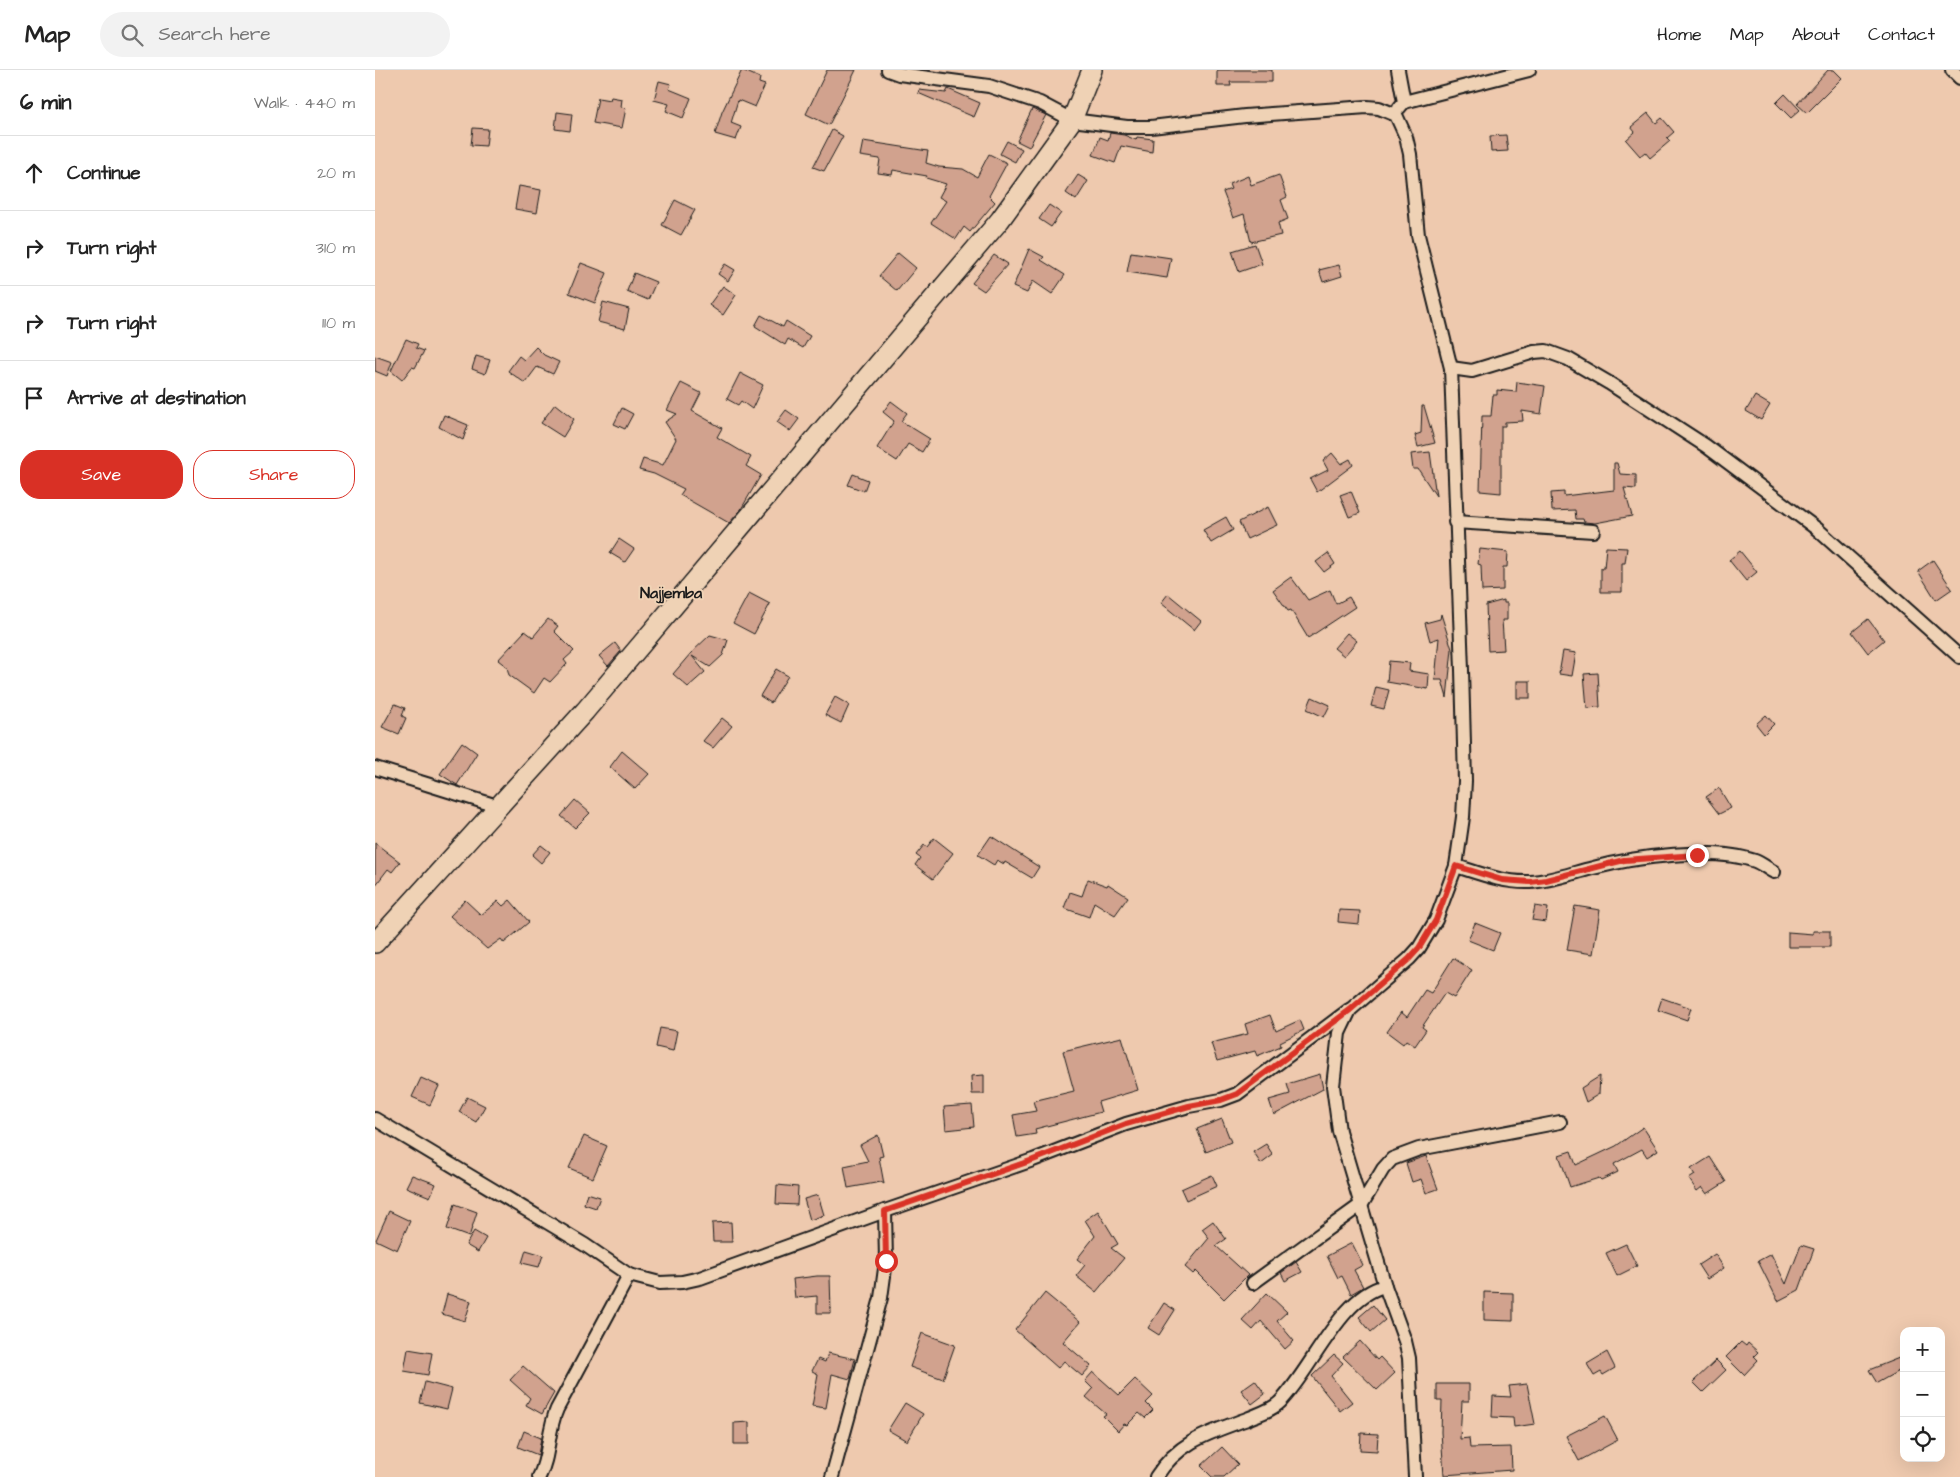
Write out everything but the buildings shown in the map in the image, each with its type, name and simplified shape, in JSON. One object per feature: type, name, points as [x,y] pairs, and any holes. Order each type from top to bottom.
[{"type":"street","points":[[375,1119],[585,1245],[629,1276],[660,1283],[682,1282],[700,1278],[1033,1160],[1126,1124],[1189,1106],[1221,1100],[1237,1094],[1350,1010],[1409,959],[1419,948],[1436,920],[1456,866],[1465,781],[1451,368],[1418,235],[1411,154],[1406,137],[1395,115],[1379,108],[1367,107],[1245,116],[1151,127],[1127,127],[1072,120],[1040,103],[989,86],[899,74],[888,70]]},
{"type":"street","points":[[375,943],[585,710],[960,269],[1000,220],[1072,120],[1092,70]]},
{"type":"street","points":[[1398,70],[1404,102]]},
{"type":"street","points":[[1395,115],[1404,102],[1529,70]]},
{"type":"street","points":[[1952,70],[1960,78]]},
{"type":"street","points":[[1451,368],[1475,371],[1528,354],[1546,352],[1568,359],[1609,383],[1706,446],[1817,530],[1960,657]]},
{"type":"street","points":[[1455,522],[1593,531]]},
{"type":"street","points":[[375,768],[497,806]]},
{"type":"street","points":[[1456,866],[1502,880],[1530,882],[1546,880],[1624,860],[1706,855],[1755,861],[1774,872]]},
{"type":"street","points":[[1350,1010],[1339,1033],[1333,1086],[1339,1131],[1385,1286],[1403,1333],[1409,1358],[1415,1477]]},
{"type":"street","points":[[1253,1283],[1362,1204],[1383,1169],[1392,1159],[1403,1154],[1560,1122]]},
{"type":"street","points":[[832,1477],[881,1298],[886,1261],[885,1211]]},
{"type":"street","points":[[539,1477],[546,1460],[550,1428],[557,1408],[629,1276]]},
{"type":"street","points":[[1156,1477],[1177,1452],[1197,1438],[1274,1408],[1287,1394],[1359,1297],[1372,1289],[1385,1286]]},
{"type":"district","name":"Najjemba","points":[[671,593]]},
{"type":"route","points":[[886,1261],[887,1234],[885,1211],[1033,1160],[1126,1124],[1189,1106],[1221,1100],[1237,1094],[1256,1082],[1304,1043],[1350,1010],[1409,959],[1419,948],[1436,920],[1443,906],[1456,866],[1502,880],[1530,882],[1561,877],[1624,860],[1697,855]]}]
